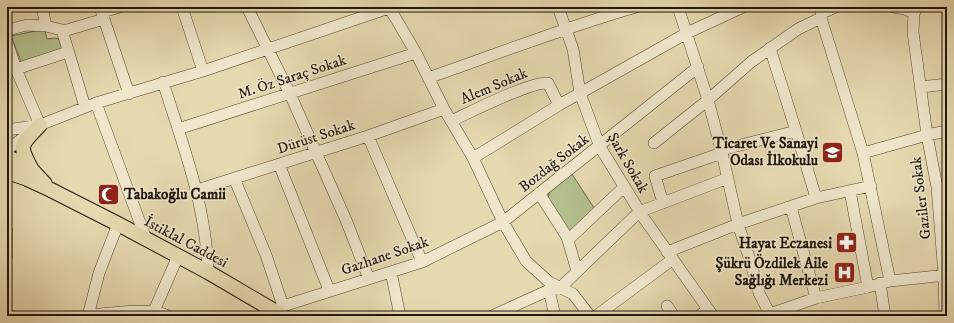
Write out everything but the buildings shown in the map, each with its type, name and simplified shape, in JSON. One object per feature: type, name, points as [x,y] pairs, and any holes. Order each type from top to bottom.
[{"type":"main road","points":[[33,171],[22,152],[22,146],[26,139],[40,125]]},
{"type":"main road","name":"İstiklal Caddesi","points":[[7,156],[33,171],[51,190]]},
{"type":"main road","name":"İstiklal Caddesi","points":[[7,172],[25,178],[51,190],[118,224],[208,272],[278,313]]},
{"type":"street","points":[[42,7],[46,26]]},
{"type":"street","points":[[7,30],[27,25],[46,26],[67,30],[102,13],[120,7]]},
{"type":"street","points":[[182,7],[203,70]]},
{"type":"street","points":[[247,7],[290,94],[346,220],[369,279]]},
{"type":"street","points":[[7,130],[40,125],[96,103],[203,70],[390,7],[416,53],[444,109],[473,158],[503,222],[526,261],[549,282],[573,294],[590,316]]},
{"type":"street","name":"Şark Sokak","points":[[558,7],[573,49],[580,93],[600,147],[639,212],[711,312]]},
{"type":"street","points":[[428,78],[566,30],[590,20],[636,7]]},
{"type":"street","points":[[678,7],[708,100],[722,151],[738,224],[750,260],[758,293],[769,315],[816,298],[885,282],[945,275]]},
{"type":"street","points":[[473,158],[559,105],[687,33],[743,7]]},
{"type":"street","points":[[654,143],[708,100],[751,62],[822,13],[836,7]]},
{"type":"street","points":[[894,7],[916,10]]},
{"type":"street","name":"Gaziler Sokak","points":[[916,10],[913,32],[927,135],[942,186],[945,316]]},
{"type":"street","points":[[102,13],[129,94]]},
{"type":"street","points":[[822,13],[863,153],[871,186],[885,282],[885,316]]},
{"type":"street","points":[[62,30],[85,108]]},
{"type":"street","points":[[7,42],[9,54],[40,125]]},
{"type":"street","points":[[770,48],[816,198]]},
{"type":"street","points":[[16,69],[68,52]]},
{"type":"street","name":"M. Öz Saraç Sokak","points":[[178,129],[416,53]]},
{"type":"street","name":"Bozdağ Sokak","points":[[503,222],[600,147],[698,67]]},
{"type":"street","points":[[163,82],[197,190],[207,250],[208,272]]},
{"type":"street","name":"Alem Sokak","points":[[451,121],[542,82],[548,83],[559,105]]},
{"type":"street","points":[[921,87],[947,84]]},
{"type":"street","points":[[96,103],[146,239]]},
{"type":"street","name":"Dürüst Sokak","points":[[197,190],[368,136],[444,109]]},
{"type":"street","points":[[7,150],[40,125]]},
{"type":"street","points":[[663,203],[655,176],[722,151],[796,130]]},
{"type":"street","points":[[863,153],[947,131]]},
{"type":"street","points":[[368,136],[422,262]]},
{"type":"street","points":[[279,164],[329,290]]},
{"type":"street","points":[[234,178],[266,255],[278,313]]},
{"type":"street","points":[[494,316],[549,290],[561,287],[639,212],[728,178]]},
{"type":"street","points":[[596,316],[670,256],[738,224],[816,198],[871,186]]},
{"type":"street","points":[[568,240],[624,187]]},
{"type":"street","points":[[850,191],[868,287]]},
{"type":"street","points":[[539,193],[568,240],[578,271]]},
{"type":"street","points":[[791,206],[816,298]]},
{"type":"street","name":"Gazhane Sokak","points":[[278,313],[329,290],[422,262],[503,222]]},
{"type":"street","points":[[118,224],[99,273],[88,316],[117,312],[131,314],[154,311],[168,316]]},
{"type":"street","points":[[7,230],[7,256]]},
{"type":"street","points":[[154,311],[178,256]]},
{"type":"street","points":[[391,272],[400,316]]},
{"type":"street","points":[[549,290],[555,316]]},
{"type":"street","points":[[667,306],[674,316]]},
{"type":"street","points":[[699,316],[711,312]]},
{"type":"street","points":[[940,316],[945,316]]},
{"type":"green space","points":[[40,30],[45,31],[47,39],[59,39],[62,48],[56,52],[22,64],[11,36]]},
{"type":"green space","points":[[572,174],[596,211],[571,235],[548,198],[550,190]]},
{"type":"place","name":"Ticaret Ve Sanayi Odası İlkokulu","points":[[833,152]]},
{"type":"place","name":"Tabakoğlu Camii","points":[[109,194]]},
{"type":"place","name":"Hayat Eczanesi","points":[[847,243]]},
{"type":"place","name":"Şükrü Özdilek Aile Sağlığı Merkezi","points":[[844,272]]}]
